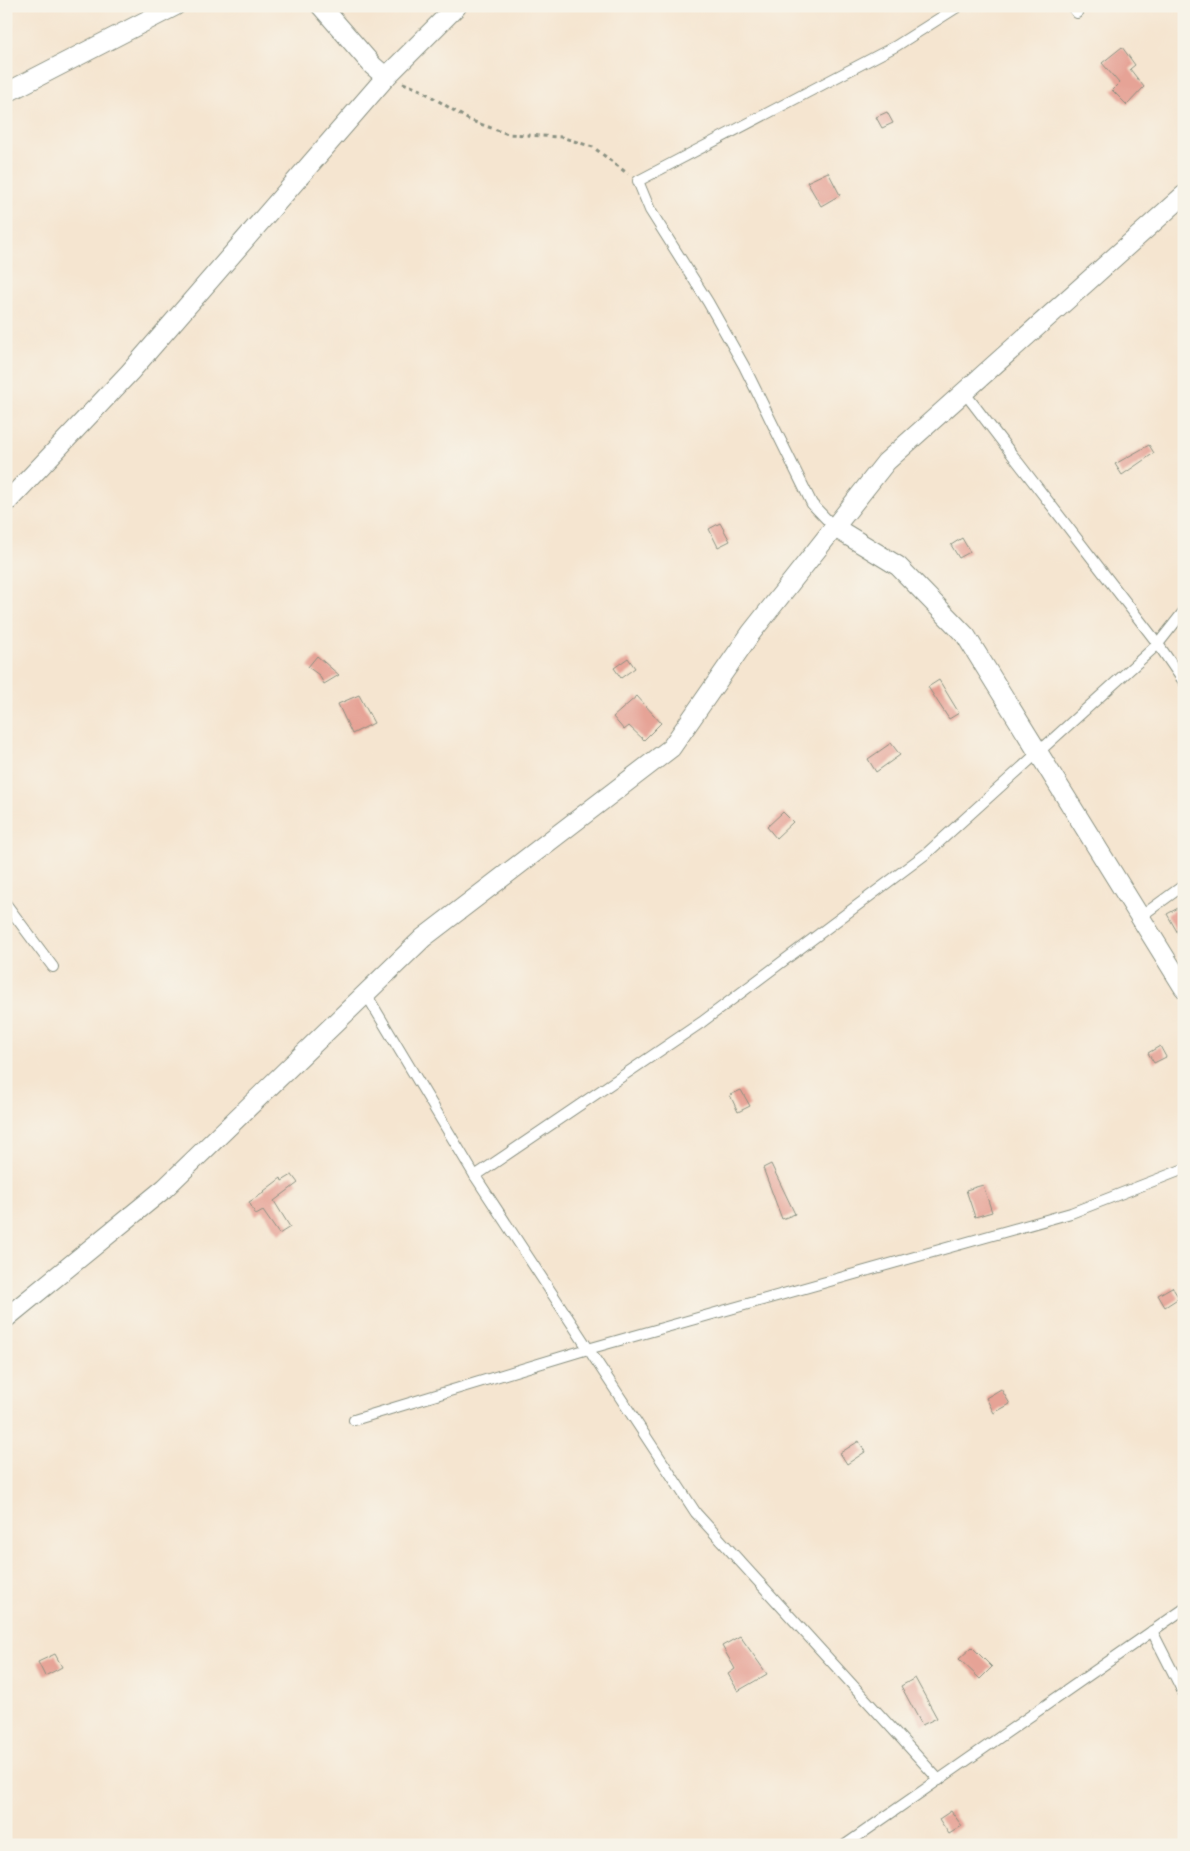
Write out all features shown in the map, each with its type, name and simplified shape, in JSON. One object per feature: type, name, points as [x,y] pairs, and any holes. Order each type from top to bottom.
[{"type":"street","points":[[6,93],[175,6]]},
{"type":"street","points":[[321,6],[372,66],[386,77]]},
{"type":"street","points":[[6,503],[130,372],[386,77],[458,6]]},
{"type":"street","points":[[6,1318],[165,1188],[423,938],[671,748],[751,633],[886,462],[1184,195]]},
{"type":"street","points":[[834,527],[898,566],[966,636],[1184,988]]},
{"type":"lane","points":[[834,527],[812,504],[744,366],[708,302],[650,210],[638,181],[887,51],[959,6]]},
{"type":"lane","points":[[964,392],[1158,644],[1184,682]]},
{"type":"lane","points":[[475,1176],[702,1022],[927,854],[1158,644],[1184,611]]},
{"type":"lane","points":[[1140,917],[1184,885]]},
{"type":"lane","points":[[6,904],[53,968]]},
{"type":"lane","points":[[366,994],[475,1176],[696,1513],[939,1780]]},
{"type":"lane","points":[[354,1420],[588,1349],[1071,1213],[1184,1168]]},
{"type":"lane","points":[[845,1845],[1184,1610]]},
{"type":"lane","points":[[1152,1631],[1184,1694]]},
{"type":"path","points":[[386,77],[421,90],[469,120],[508,134],[561,137],[592,147],[638,181]]},
{"type":"building","points":[[1122,47],[1135,65],[1130,69],[1144,87],[1127,105],[1112,90],[1119,83],[1102,63]]},
{"type":"building","points":[[887,112],[893,123],[882,128],[876,117]]},
{"type":"building","points":[[828,172],[840,195],[821,206],[807,182]]},
{"type":"building","points":[[1149,445],[1154,453],[1122,475],[1115,464]]},
{"type":"building","points":[[720,523],[730,541],[718,547],[709,529]]},
{"type":"building","points":[[962,538],[970,552],[959,558],[951,545]]},
{"type":"building","points":[[317,656],[339,675],[324,684],[319,675],[308,667]]},
{"type":"building","points":[[628,658],[635,668],[621,678],[614,668]]},
{"type":"building","points":[[939,680],[959,713],[949,719],[928,687]]},
{"type":"building","points":[[359,695],[374,723],[352,734],[338,704]]},
{"type":"building","points":[[637,696],[661,723],[644,740],[629,726],[624,730],[613,717]]},
{"type":"building","points":[[891,743],[900,755],[876,772],[868,759]]},
{"type":"building","points":[[783,812],[793,822],[776,838],[767,827]]},
{"type":"building","points":[[1180,907],[1184,914],[1184,944],[1167,914]]},
{"type":"building","points":[[1160,1046],[1166,1057],[1154,1063],[1148,1053]]},
{"type":"building","points":[[741,1090],[750,1106],[738,1112],[730,1095]]},
{"type":"building","points":[[771,1164],[795,1214],[782,1219],[763,1168]]},
{"type":"building","points":[[292,1175],[298,1183],[274,1201],[290,1227],[279,1234],[263,1211],[256,1215],[249,1202],[265,1192],[281,1178],[282,1181]]},
{"type":"building","points":[[983,1185],[992,1212],[975,1217],[966,1190]]},
{"type":"building","points":[[1172,1287],[1179,1298],[1165,1307],[1158,1295]]},
{"type":"building","points":[[1001,1389],[1010,1404],[994,1413],[986,1398]]},
{"type":"building","points":[[859,1441],[865,1452],[847,1464],[840,1453]]},
{"type":"building","points":[[740,1636],[767,1674],[738,1691],[728,1674],[735,1669],[722,1646]]},
{"type":"building","points":[[972,1647],[992,1667],[980,1679],[959,1659]]},
{"type":"building","points":[[55,1654],[62,1667],[45,1676],[38,1662]]},
{"type":"building","points":[[915,1678],[937,1718],[922,1725],[901,1686]]},
{"type":"building","points":[[951,1811],[962,1826],[949,1834],[939,1819]]}]
